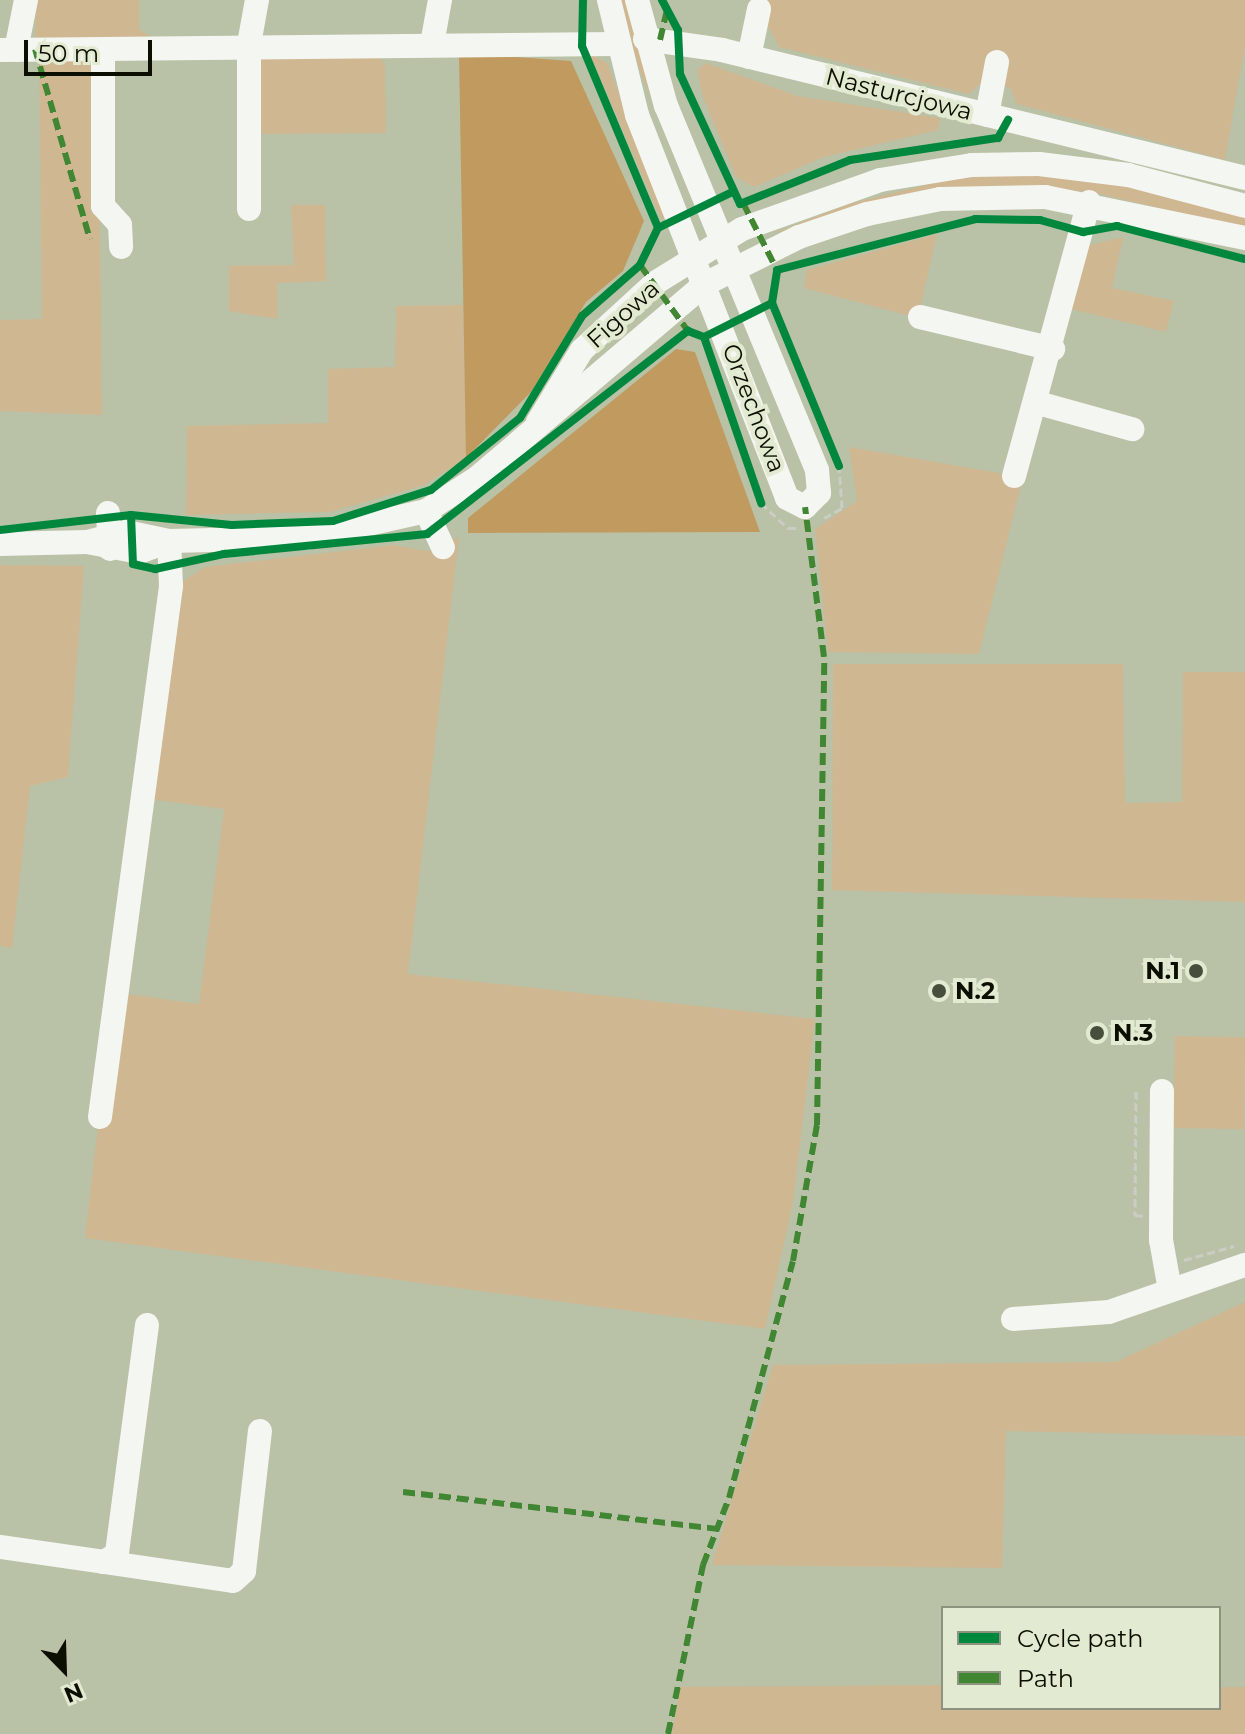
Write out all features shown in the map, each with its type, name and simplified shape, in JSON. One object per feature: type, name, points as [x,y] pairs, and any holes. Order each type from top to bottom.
[{"type":"street","points":[[26,0],[8,50],[249,44],[616,44]]},
{"type":"street","points":[[249,209],[249,44],[257,0]]},
{"type":"street","points":[[432,44],[440,0]]},
{"type":"street","name":"Orzechowa","points":[[609,0],[616,44],[696,255],[781,495],[814,502],[820,487],[820,456],[732,270],[645,39],[637,0]]},
{"type":"street","points":[[749,57],[759,9]]},
{"type":"street","name":"Nasturcjowa","points":[[645,39],[749,57],[1245,178]]},
{"type":"street","points":[[103,49],[103,206],[120,225],[121,247]]},
{"type":"street","points":[[987,115],[997,62]]},
{"type":"street","name":"Figowa","points":[[537,425],[582,350],[696,255],[721,240],[880,180],[972,165],[1096,169],[1245,206]]},
{"type":"street","name":"Figowa","points":[[0,544],[153,533],[169,541],[318,536],[426,511],[537,425],[705,284],[799,237],[893,208],[1004,196],[1089,202],[1245,238]]},
{"type":"street","points":[[1014,476],[1053,349],[1089,202]]},
{"type":"street","points":[[920,317],[1053,349]]},
{"type":"street","points":[[1038,403],[1132,429]]},
{"type":"street","points":[[426,511],[443,547]]},
{"type":"street","points":[[100,1117],[171,586],[169,541]]},
{"type":"street","points":[[1162,1091],[1167,1279]]},
{"type":"street","points":[[1013,1319],[1109,1312],[1167,1279],[1245,1265]]},
{"type":"street","points":[[104,1562],[117,1554],[147,1325]]},
{"type":"street","points":[[0,1547],[233,1581],[243,1572],[260,1431]]},
{"type":"path","points":[[820,456],[820,487]]},
{"type":"path","points":[[1136,1091],[1135,1215],[1148,1216],[1150,1230]]},
{"type":"path","points":[[1167,1279],[1245,1244]]},
{"type":"shaded area","points":[[36,0],[139,0],[139,29],[152,38],[35,38]]},
{"type":"shaded area","points":[[621,0],[627,0],[691,199],[637,63]]},
{"type":"shaded area","points":[[754,0],[1245,0],[1245,45],[1225,160],[1017,104],[1010,88],[984,81],[969,94],[779,47],[769,28],[749,23]]},
{"type":"shaded area","points":[[376,49],[385,66],[386,133],[252,134],[255,51]]},
{"type":"shaded area","points":[[459,53],[571,61],[644,221],[623,271],[586,302],[531,392],[466,458]]},
{"type":"shaded area","points":[[590,54],[607,63],[667,217],[661,219]]},
{"type":"shaded area","points":[[39,55],[98,55],[102,415],[0,411],[0,320],[42,319]]},
{"type":"shaded area","points":[[706,63],[797,96],[940,118],[938,130],[824,157],[754,187],[736,177],[703,97],[697,70]]},
{"type":"shaded area","points":[[974,173],[1108,179],[1245,213],[1245,229],[1092,192],[990,186],[949,189],[771,234],[849,204]]},
{"type":"shaded area","points":[[291,205],[325,205],[326,281],[277,283],[277,319],[229,311],[229,266],[294,265]]},
{"type":"shaded area","points":[[937,234],[918,318],[804,288],[807,270]]},
{"type":"shaded area","points":[[1123,237],[1112,288],[1174,301],[1166,332],[1071,309],[1086,246]]},
{"type":"shaded area","points":[[463,305],[466,458],[424,485],[330,512],[186,515],[187,426],[328,423],[328,369],[395,367],[396,306]]},
{"type":"shaded area","points":[[676,349],[695,352],[760,532],[468,533],[468,518]]},
{"type":"shaded area","points":[[849,447],[1023,477],[979,654],[828,652],[815,529],[857,501]]},
{"type":"shaded area","points":[[459,537],[408,974],[815,1019],[793,1202],[765,1329],[85,1238],[98,1124],[127,994],[199,1004],[224,809],[148,799],[176,586],[205,567],[393,545],[428,551]]},
{"type":"shaded area","points":[[0,565],[84,566],[68,777],[30,786],[12,948],[0,946]]},
{"type":"shaded area","points":[[833,664],[1123,664],[1125,803],[1182,802],[1183,672],[1245,672],[1245,902],[832,890]]},
{"type":"shaded area","points":[[1175,1036],[1245,1037],[1243,1129],[1173,1128]]},
{"type":"shaded area","points":[[1245,1302],[1245,1436],[1006,1431],[1002,1568],[712,1565],[773,1365],[1116,1362]]},
{"type":"shaded area","points":[[941,1685],[941,1710],[1221,1710],[1221,1687],[1245,1687],[1245,1734],[672,1734],[680,1687]]},
{"type":"marked path","points":[[660,40],[667,9]]},
{"type":"marked path","points":[[35,49],[90,239]]},
{"type":"marked path","points":[[743,203],[777,270]]},
{"type":"marked path","points":[[640,265],[688,331]]},
{"type":"marked path","points":[[668,1734],[703,1565],[729,1498],[793,1261],[817,1125],[824,657],[805,507]]},
{"type":"marked path","points":[[403,1492],[717,1529]]},
{"type":"cycle path","points":[[583,0],[582,46],[658,228]]},
{"type":"cycle path","points":[[662,0],[678,30],[680,74],[740,204],[850,160],[998,138],[1008,120]]},
{"type":"cycle path","points":[[0,530],[131,515],[232,525],[333,521],[431,490],[520,418],[582,316],[640,265],[658,228],[730,193]]},
{"type":"cycle path","points":[[839,466],[772,303],[777,270],[975,219],[1040,220],[1083,232],[1117,226],[1245,259]]},
{"type":"cycle path","points":[[131,515],[133,564],[155,569],[224,554],[427,534],[688,331],[704,337],[772,303]]},
{"type":"cycle path","points":[[704,337],[761,503]]},
{"type":"place","name":"N.1","points":[[1196,971]]},
{"type":"place","name":"N.2","points":[[939,991]]},
{"type":"place","name":"N.3","points":[[1097,1033]]}]
